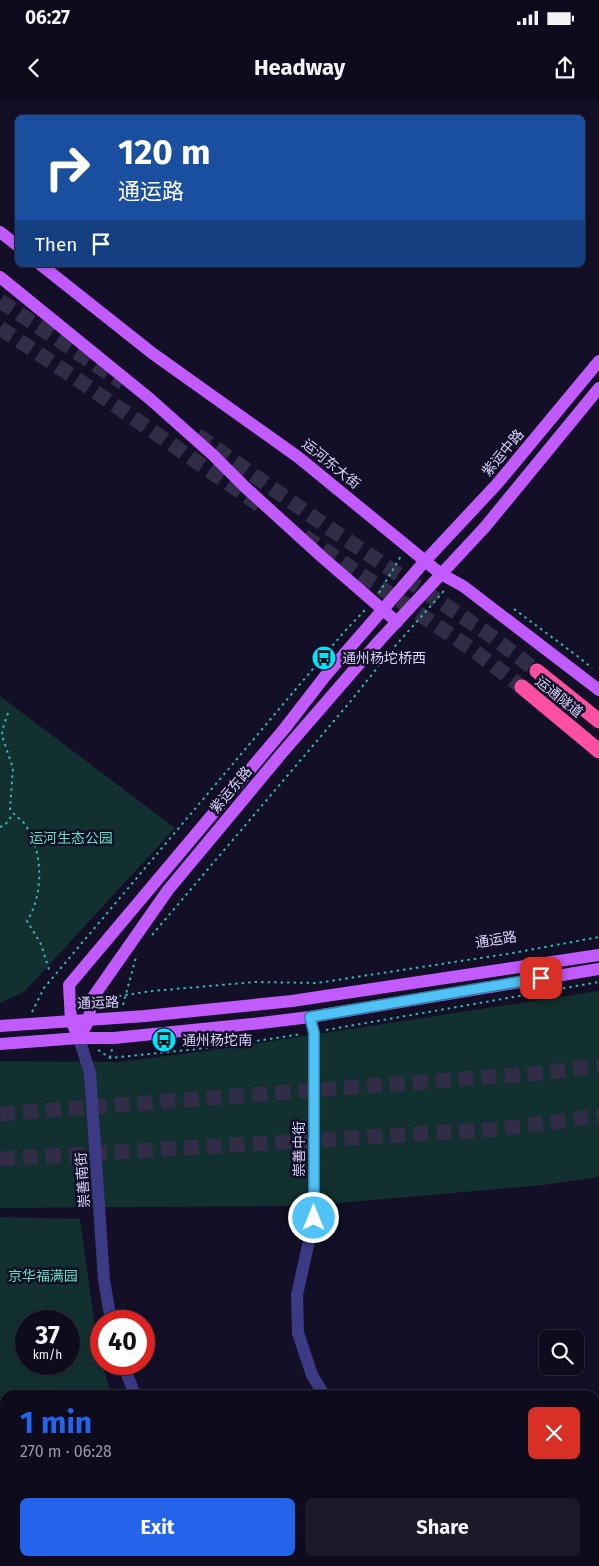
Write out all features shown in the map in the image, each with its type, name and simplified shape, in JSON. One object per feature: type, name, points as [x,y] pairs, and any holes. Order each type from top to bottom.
[{"type":"highway","name":"运通隧道","points":[[537,671],[599,721]]},
{"type":"highway","name":"运通隧道","points":[[522,687],[599,751]]},
{"type":"main road","points":[[0,232],[15,244]]},
{"type":"main road","name":"运河东大街","points":[[44,267],[152,353],[298,457],[441,574],[463,586],[599,690]]},
{"type":"main road","points":[[0,277],[150,399],[315,551],[397,622]]},
{"type":"main road","name":"紫运中路","points":[[425,561],[497,484],[599,361]]},
{"type":"main road","points":[[441,574],[485,527],[599,388]]},
{"type":"main road","name":"紫运东路","points":[[79,1038],[71,1021],[69,985],[285,728],[379,605],[425,561]]},
{"type":"main road","name":"紫运东路","points":[[79,1038],[89,1020],[91,1000],[168,890],[282,753],[441,574]]},
{"type":"main road","name":"通运路","points":[[0,1026],[120,1018],[292,1001],[599,955]]},
{"type":"main road","points":[[0,1044],[79,1038],[114,1038],[310,1017],[599,969]]},
{"type":"street","name":"崇善中街","points":[[310,1017],[314,1033],[314,1218],[297,1295],[298,1333],[312,1375],[321,1390]]},
{"type":"street","name":"崇善南街","points":[[79,1038],[90,1073],[104,1280],[109,1310]]},
{"type":"street","points":[[127,1375],[133,1390]]},
{"type":"path","name":"紫运东路","points":[[26,1025],[44,988],[344,632],[379,605],[408,546]]},
{"type":"path","points":[[151,936],[350,702],[389,653],[443,592],[441,574]]},
{"type":"path","points":[[8,713],[2,731],[3,740],[13,768],[10,809],[24,823],[36,847],[38,881],[33,911],[27,921],[41,944],[50,973]]},
{"type":"path","points":[[0,826],[5,825],[13,814]]},
{"type":"path","name":"通运路","points":[[91,1000],[255,982],[317,983],[513,953],[599,937]]},
{"type":"path","points":[[120,1018],[138,951]]},
{"type":"path","points":[[79,1038],[110,1058],[217,1047],[314,1033],[599,982]]},
{"type":"path","points":[[110,1058],[114,1038]]},
{"type":"green space","name":"运河生态公园","points":[[0,696],[175,828],[24,992],[0,1003]]},
{"type":"green space","points":[[599,991],[599,1177],[544,1185],[304,1206],[0,1208],[0,1061],[119,1062],[206,1051]]},
{"type":"green space","name":"京华福满园","points":[[0,1217],[80,1219],[93,1310],[90,1310],[90,1375],[106,1375],[110,1390],[0,1390]]},
{"type":"tunnel","points":[[0,301],[123,383]]},
{"type":"tunnel","points":[[0,328],[261,506]]},
{"type":"tunnel","points":[[197,435],[326,526],[487,633],[537,671]]},
{"type":"tunnel","points":[[304,536],[473,650],[522,687]]},
{"type":"tunnel","points":[[0,1114],[540,1073],[599,1066]]},
{"type":"tunnel","points":[[0,1159],[500,1129],[599,1116]]},
{"type":"place","name":"通州杨坨桥西","points":[[324,658]]},
{"type":"place","name":"通州杨坨南","points":[[164,1040]]},
{"type":"route","points":[[314,1218],[314,1033],[310,1017],[541,978]]}]
